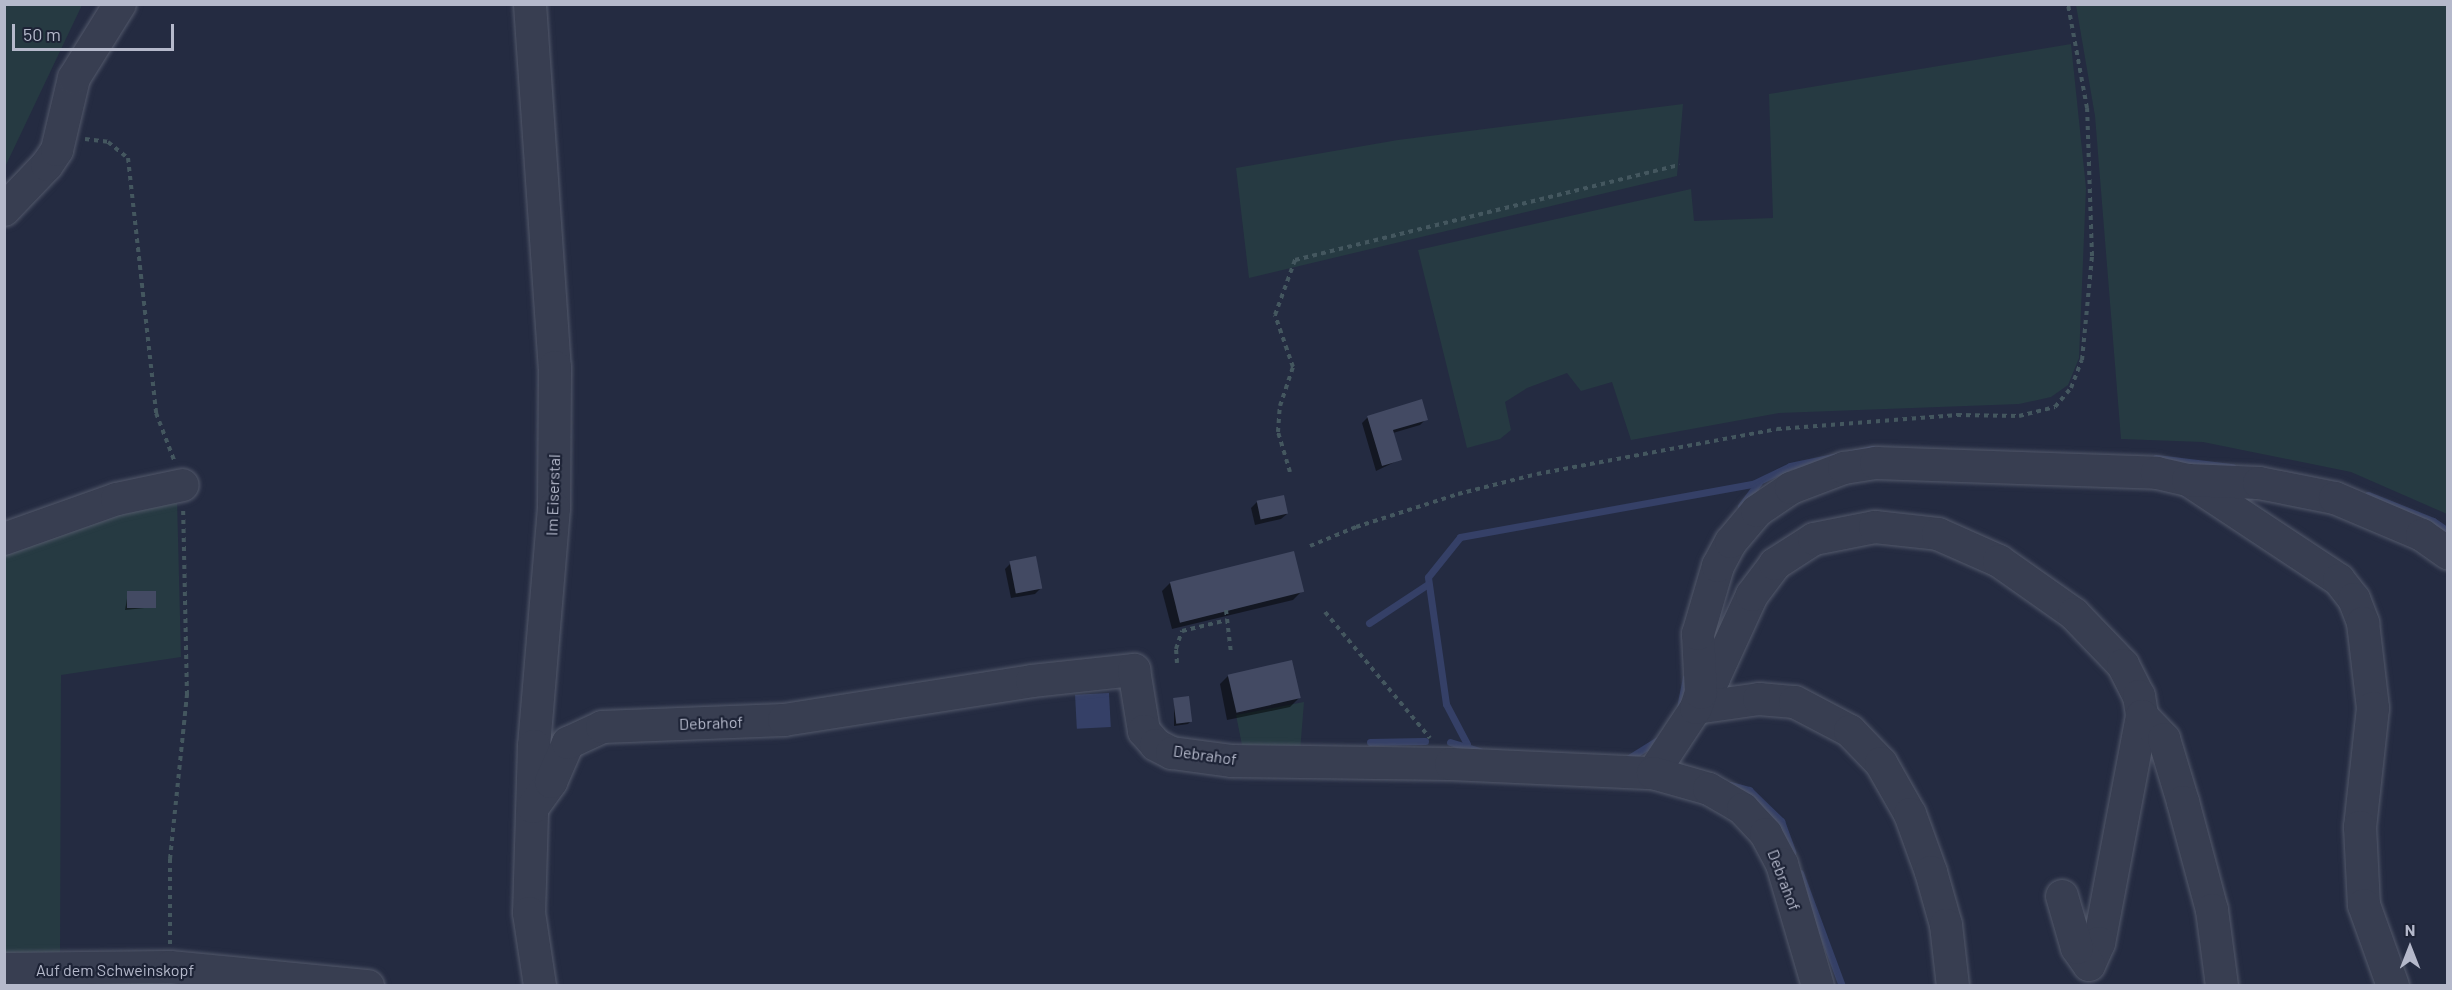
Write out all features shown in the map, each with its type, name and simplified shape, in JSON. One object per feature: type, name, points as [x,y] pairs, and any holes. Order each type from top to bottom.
[{"type":"street","points":[[4,210],[47,165],[57,150],[74,78],[120,4]]},
{"type":"street","name":"Im Eiserstal","points":[[530,4],[555,367],[554,508],[534,746],[530,913],[540,986]]},
{"type":"street","points":[[1698,700],[1698,634],[1718,566],[1731,542],[1757,511],[1791,488],[1844,468],[1876,463],[2157,473],[2188,480],[2259,483],[2335,498],[2422,534],[2448,553]]},
{"type":"street","points":[[2188,480],[2338,580],[2354,599],[2363,622],[2373,708],[2360,827],[2364,905],[2393,986]]},
{"type":"street","points":[[4,539],[117,499],[183,485]]},
{"type":"street","points":[[1653,773],[1714,678],[1752,595],[1775,564],[1814,539],[1875,527],[1938,534],[1999,561],[2073,614],[2123,665],[2139,696],[2142,716],[2099,943],[2090,965],[2077,948],[2062,896]]},
{"type":"street","name":"Debrahof","points":[[533,807],[551,782],[568,743],[602,727],[784,720],[1032,681],[1134,670],[1144,731],[1156,746],[1172,753],[1232,761],[1451,764],[1653,773],[1709,789],[1743,809],[1766,834],[1782,864],[1818,986]]},
{"type":"street","points":[[1698,700],[1759,699],[1795,702],[1850,731],[1881,763],[1910,814],[1930,872],[1946,926],[1953,986]]},
{"type":"street","points":[[2142,716],[2164,739],[2212,910],[2222,986]]},
{"type":"street","name":"Auf dem Schweinskopf","points":[[4,969],[170,967],[368,986]]},
{"type":"path","points":[[1310,546],[1356,527],[1458,494],[1548,472],[1777,429],[1958,415],[2019,416],[2055,407],[2071,388],[2082,360],[2092,256],[2086,108],[2068,4]]},
{"type":"path","points":[[57,150],[84,139],[96,140],[108,142],[128,158],[156,413],[183,485],[187,695],[170,859],[170,967]]},
{"type":"path","points":[[1290,472],[1278,432],[1280,405],[1293,367],[1275,315],[1295,260],[1679,165]]},
{"type":"path","points":[[1226,610],[1232,653]]},
{"type":"path","points":[[1325,612],[1451,764]]},
{"type":"path","points":[[1177,663],[1176,649],[1182,631],[1227,620]]},
{"type":"shaded area","points":[[4,5],[82,5],[5,167]]},
{"type":"shaded area","points":[[2076,5],[2447,5],[2447,514],[2351,472],[2203,442],[2121,439],[2095,116]]},
{"type":"shaded area","points":[[2071,44],[2086,188],[2079,358],[2068,385],[2051,397],[2019,404],[1779,413],[1631,440],[1612,382],[1581,391],[1567,373],[1527,388],[1505,402],[1511,430],[1500,439],[1467,448],[1418,250],[1691,189],[1694,221],[1773,218],[1769,94]]},
{"type":"shaded area","points":[[1683,104],[1677,176],[1249,278],[1236,168],[1398,140]]},
{"type":"shaded area","points":[[177,498],[181,657],[61,675],[60,973],[153,978],[153,985],[5,985],[4,548]]},
{"type":"shaded area","points":[[1304,702],[1300,752],[1243,750],[1236,715]]},
{"type":"water","points":[[1109,693],[1111,727],[1077,729],[1075,695]]},
{"type":"building","points":[[1422,399],[1428,420],[1393,430],[1402,460],[1382,466],[1367,416]]},
{"type":"building","points":[[1284,495],[1288,514],[1261,519],[1257,501]]},
{"type":"building","points":[[1294,551],[1304,592],[1180,623],[1170,582]]},
{"type":"building","points":[[1036,556],[1042,588],[1016,594],[1009,561]]},
{"type":"building","points":[[127,591],[156,591],[156,608],[127,608]]},
{"type":"building","points":[[1292,660],[1301,698],[1236,713],[1228,675]]},
{"type":"building","points":[[1189,696],[1192,722],[1176,724],[1173,698]]},
{"type":"waterway","points":[[1467,744],[1446,704],[1428,577],[1460,537],[1753,484],[1790,466],[1872,449]]},
{"type":"waterway","points":[[2156,458],[2232,467]]},
{"type":"waterway","points":[[1741,506],[1759,482]]},
{"type":"waterway","points":[[2368,495],[2433,521],[2448,531]]},
{"type":"waterway","points":[[1369,623],[1428,584]]},
{"type":"waterway","points":[[1680,708],[1686,678]]},
{"type":"waterway","points":[[1629,758],[1660,739]]},
{"type":"waterway","points":[[1370,742],[1425,741]]},
{"type":"waterway","points":[[1450,742],[1480,751]]},
{"type":"waterway","points":[[1730,785],[1749,790],[1781,821],[1792,852]]},
{"type":"waterway","points":[[1800,873],[1842,986]]}]
